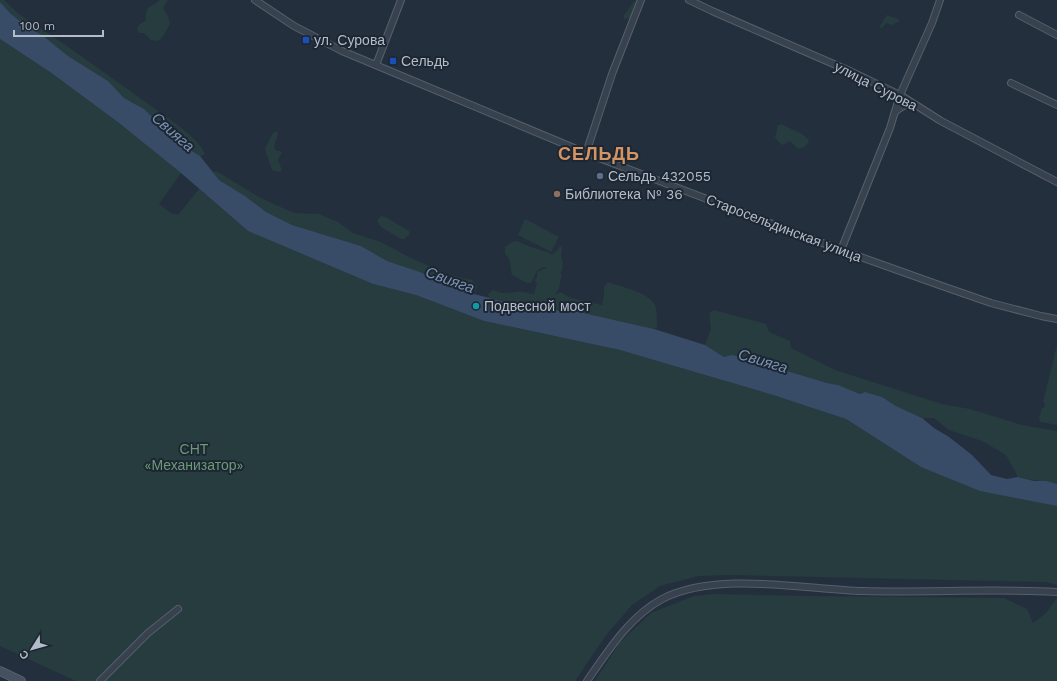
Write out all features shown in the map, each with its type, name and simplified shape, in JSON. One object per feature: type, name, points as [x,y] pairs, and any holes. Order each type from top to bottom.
[{"type":"main road","points":[[0,671],[21,681]]},
{"type":"street","name":"Старосельдинская улица","points":[[255,0],[284,20],[317,39],[586,153],[841,250],[991,303],[1057,319]]},
{"type":"street","points":[[376,65],[401,0]]},
{"type":"street","points":[[586,153],[612,74],[642,0]]},
{"type":"street","name":"улица Сурова","points":[[689,0],[852,72],[900,96],[941,121],[1057,182]]},
{"type":"street","points":[[841,250],[890,128],[900,96],[932,23],[940,0]]},
{"type":"street","points":[[1019,15],[1057,35]]},
{"type":"street","points":[[1011,82],[1057,105]]},
{"type":"street","points":[[894,113],[910,102]]},
{"type":"street","points":[[587,681],[626,628],[641,613],[669,596],[683,591],[710,585],[744,584],[863,591],[1029,590],[1057,592]]},
{"type":"street","points":[[100,681],[148,634],[178,609]]},
{"type":"green space","points":[[0,0],[4,0],[23,17],[51,35],[176,124],[196,141],[205,154],[200,156],[182,145],[144,109],[124,98],[108,81],[68,56],[42,35],[26,26],[12,15],[0,2]]},
{"type":"green space","points":[[160,0],[168,0],[163,8],[168,16],[170,24],[162,38],[157,41],[151,40],[144,33],[139,33],[137,29],[139,25],[146,20],[146,11],[149,7]]},
{"type":"green space","points":[[636,0],[638,2],[631,18],[624,19],[624,15]]},
{"type":"green space","points":[[887,15],[898,19],[899,21],[892,25],[886,23],[881,29],[880,26]]},
{"type":"green space","name":"СНТ «Механизатор»","points":[[0,39],[50,72],[119,123],[181,173],[159,204],[171,213],[178,215],[199,189],[248,231],[373,284],[416,295],[484,321],[620,350],[773,395],[846,419],[921,467],[1057,506],[1057,585],[1046,582],[730,575],[698,576],[660,586],[632,605],[607,634],[575,681],[76,681],[0,646]]},
{"type":"green space","points":[[781,124],[802,134],[808,139],[809,142],[804,147],[798,149],[790,141],[782,145],[775,137],[777,126]]},
{"type":"green space","points":[[276,131],[278,134],[274,147],[277,151],[282,152],[278,160],[282,170],[279,172],[272,170],[265,149],[272,134]]},
{"type":"green space","points":[[211,171],[218,172],[259,197],[278,206],[295,213],[319,214],[338,222],[353,233],[381,242],[411,258],[449,275],[472,280],[477,287],[475,291],[466,292],[420,272],[387,261],[361,246],[292,225],[266,212],[245,196],[219,180]]},
{"type":"green space","points":[[382,216],[409,231],[410,234],[404,239],[401,239],[381,227],[377,221]]},
{"type":"green space","points":[[525,219],[559,237],[551,252],[518,235]]},
{"type":"green space","points":[[518,241],[525,245],[552,254],[557,251],[560,246],[562,247],[561,256],[563,264],[562,271],[559,272],[562,274],[559,288],[555,295],[560,292],[571,298],[602,305],[604,287],[608,282],[636,291],[649,298],[654,303],[656,308],[657,327],[654,329],[579,312],[529,308],[489,298],[488,294],[493,290],[503,293],[519,292],[534,294],[537,283],[535,281],[537,272],[531,283],[527,283],[512,275],[510,261],[505,254],[505,247],[512,242]],"holes":[[[548,267],[537,272],[541,268]]]},
{"type":"green space","points":[[714,310],[766,324],[769,332],[790,341],[791,348],[835,370],[942,404],[970,409],[1022,425],[1057,431],[1057,484],[1018,477],[1006,455],[982,441],[949,430],[934,418],[922,418],[896,406],[882,397],[865,392],[860,394],[838,385],[731,355],[724,357],[705,345],[711,329],[709,313]]},
{"type":"green space","points":[[1057,345],[1057,425],[1041,422],[1039,419],[1042,408],[1044,408],[1045,403],[1043,402]]},
{"type":"green space","points":[[713,594],[1004,598],[1027,609],[1033,623],[1046,613],[1057,598],[1057,681],[595,681],[620,642],[651,613],[694,596]]},
{"type":"water","points":[[0,2],[11,14],[26,26],[42,35],[68,56],[108,81],[124,98],[144,109],[182,145],[200,156],[219,180],[245,196],[266,212],[292,225],[361,246],[387,261],[420,272],[466,292],[529,308],[579,312],[654,329],[705,345],[724,357],[731,355],[737,356],[838,385],[860,394],[865,392],[882,397],[896,406],[922,418],[934,428],[949,437],[972,455],[991,475],[1007,479],[1018,477],[1057,484],[1057,506],[980,491],[921,467],[846,419],[773,395],[620,350],[484,321],[416,295],[373,284],[248,231],[181,173],[119,123],[50,72],[0,39]]},
{"type":"place","name":"ул. Сурова","points":[[306,40]]},
{"type":"place","name":"Сельдь","points":[[393,61]]},
{"type":"place","name":"Сельдь 432055","points":[[600,176]]},
{"type":"place","name":"Библиотека № 36","points":[[557,194]]},
{"type":"place","name":"Подвесной мост","points":[[476,306]]},
{"type":"district","name":"СЕЛЬДЬ","points":[[599,153]]},
{"type":"water label","name":"Свияга","points":[[173,132]]},
{"type":"water label","name":"Свияга","points":[[450,280]]},
{"type":"water label","name":"Свияга","points":[[763,361]]}]
